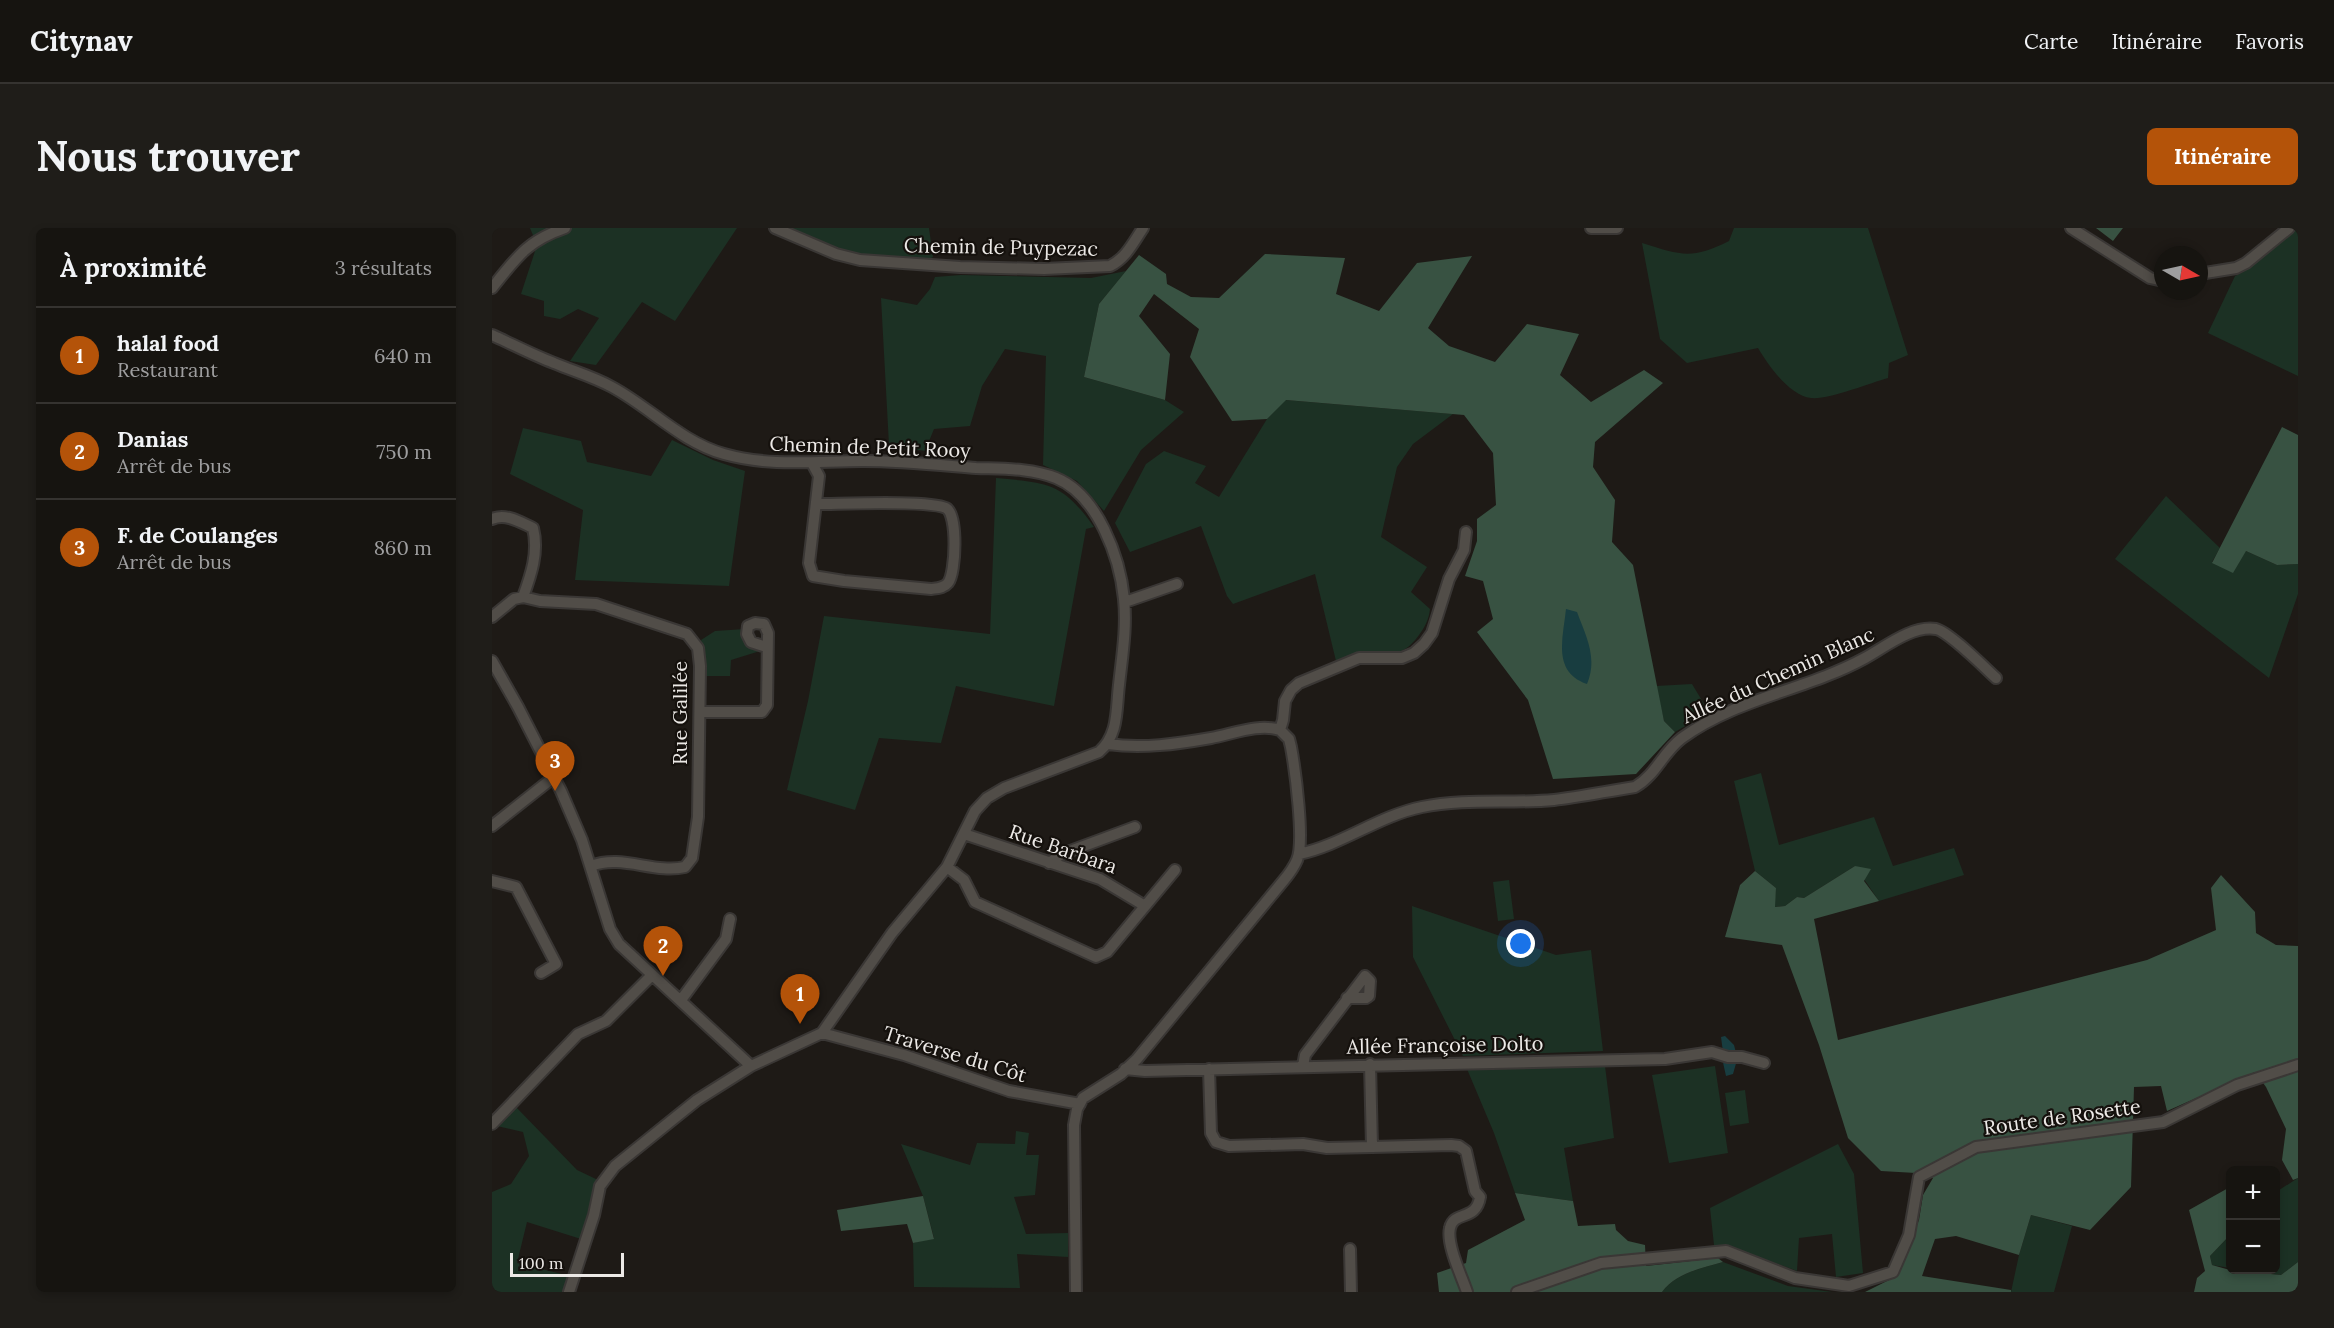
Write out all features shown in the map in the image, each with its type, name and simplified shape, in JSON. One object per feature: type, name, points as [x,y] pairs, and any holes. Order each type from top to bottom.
[{"type":"street","points":[[492,288],[533,242],[565,228]]},
{"type":"street","name":"Chemin de Puypezac","points":[[775,228],[836,254],[860,260],[950,267],[1044,269],[1110,266],[1130,249],[1143,228]]},
{"type":"street","points":[[1591,228],[1617,228]]},
{"type":"street","points":[[2071,228],[2154,279]]},
{"type":"street","points":[[2208,273],[2236,268],[2246,263],[2289,228]]},
{"type":"street","name":"Chemin de Petit Rooy","points":[[492,335],[612,387],[695,443],[724,454],[759,462],[904,462],[1034,471],[1059,479],[1080,493],[1101,522],[1121,576],[1125,602],[1124,646],[1115,727],[1108,744]]},
{"type":"street","points":[[812,463],[819,476],[809,563],[813,576],[931,589],[942,588],[948,583],[952,575],[955,524],[951,512],[945,508],[904,504],[817,504]]},
{"type":"street","points":[[492,519],[500,516],[517,520],[533,528],[536,540],[534,563],[523,597],[514,599],[492,617]]},
{"type":"street","points":[[1280,730],[1284,720],[1285,701],[1291,690],[1299,683],[1359,658],[1402,658],[1414,653],[1424,644],[1432,633],[1449,579],[1464,550],[1466,532]]},
{"type":"street","points":[[1125,602],[1177,584]]},
{"type":"street","name":"Rue Galilée","points":[[523,597],[596,604],[687,634],[698,648],[700,666],[698,818],[692,858],[686,867],[673,870],[614,861],[591,866]]},
{"type":"street","name":"Allée du Chemin Blanc","points":[[1299,854],[1318,849],[1372,823],[1421,807],[1447,803],[1554,800],[1635,787],[1654,772],[1681,738],[1700,727],[1749,703],[1843,669],[1921,630],[1940,630],[1996,678]]},
{"type":"street","points":[[700,712],[762,712],[767,705],[766,647]]},
{"type":"street","points":[[492,661],[554,777],[591,866],[610,929],[620,944],[751,1066]]},
{"type":"street","points":[[568,1292],[594,1215],[600,1186],[606,1175],[697,1100],[751,1066],[822,1033],[892,933],[947,867],[975,811],[987,798],[1004,788],[1100,752],[1108,744],[1125,747],[1149,746],[1212,738],[1265,727],[1280,730],[1288,739],[1294,766],[1300,834],[1299,854],[1284,880],[1137,1059],[1125,1070],[1083,1098],[1080,1104],[1074,1125],[1076,1292]]},
{"type":"street","points":[[492,826],[554,777]]},
{"type":"street","points":[[1049,863],[1062,854],[1135,827]]},
{"type":"street","name":"Rue Barbara","points":[[964,834],[1100,879],[1145,906]]},
{"type":"street","points":[[947,867],[967,884],[975,902],[1096,957],[1107,952],[1174,870]]},
{"type":"street","points":[[492,881],[516,886],[556,964],[541,973]]},
{"type":"street","points":[[681,1000],[726,939],[730,920]]},
{"type":"street","points":[[492,1124],[578,1034],[606,1021],[652,975]]},
{"type":"street","points":[[1304,1066],[1305,1055],[1347,998]]},
{"type":"street","name":"Traverse du Côt","points":[[822,1033],[904,1055],[1009,1091],[1080,1104]]},
{"type":"street","name":"Allée Françoise Dolto","points":[[1125,1070],[1665,1059],[1712,1052],[1764,1063]]},
{"type":"street","points":[[1370,1064],[1372,1147]]},
{"type":"street","name":"Route de Rosette","points":[[1516,1292],[1601,1263],[1726,1251],[1795,1278],[1849,1286],[1893,1272],[1909,1235],[1919,1177],[1976,1147],[2163,1122],[2237,1085],[2298,1065]]},
{"type":"street","points":[[1209,1069],[1211,1132],[1213,1138],[1220,1144],[1310,1144],[1327,1148],[1450,1145],[1459,1146],[1466,1151],[1475,1191],[1480,1197],[1479,1206],[1475,1211],[1455,1220],[1450,1227],[1450,1239],[1467,1292]]},
{"type":"street","points":[[1350,1249],[1351,1292]]},
{"type":"green space","points":[[530,228],[737,228],[675,321],[642,302],[596,365],[570,361],[599,318],[578,309],[560,319],[544,316],[544,301],[521,294],[537,245]]},
{"type":"green space","points":[[789,228],[929,228],[933,257],[928,260],[869,257],[837,250]]},
{"type":"green space","points":[[1734,228],[1868,228],[1908,355],[1889,363],[1888,378],[1818,398],[1803,396],[1795,392],[1774,371],[1758,348],[1687,363],[1660,339],[1642,243],[1677,253],[1695,253],[1729,241]]},
{"type":"green space","points":[[2096,228],[2123,228],[2113,241]]},
{"type":"green space","points":[[2298,228],[2298,376],[2208,333],[2235,276],[2245,271]]},
{"type":"green space","points":[[1265,254],[1345,258],[1336,294],[1379,311],[1417,263],[1472,256],[1428,328],[1449,346],[1495,362],[1527,324],[1579,334],[1560,375],[1591,402],[1644,370],[1663,383],[1595,442],[1593,467],[1615,500],[1612,542],[1633,565],[1664,721],[1675,732],[1636,774],[1553,779],[1528,700],[1477,632],[1493,619],[1483,581],[1465,576],[1477,541],[1477,519],[1496,505],[1493,453],[1464,415],[1286,400],[1267,419],[1232,421],[1190,357],[1199,329],[1154,294],[1139,316],[1170,354],[1165,400],[1084,377],[1099,304],[1139,255],[1166,274],[1167,284],[1191,297],[1219,298]]},
{"type":"green space","points":[[1126,271],[1099,304],[1084,377],[1165,400],[1184,412],[1141,450],[1104,511],[1077,481],[1043,465],[1046,356],[1005,349],[982,386],[970,426],[934,429],[925,451],[889,445],[881,298],[917,305],[930,289],[935,277],[961,275],[1091,278]]},
{"type":"green space","points":[[1285,400],[1453,414],[1413,444],[1397,467],[1381,537],[1427,567],[1411,592],[1430,609],[1429,616],[1419,635],[1405,649],[1392,653],[1356,654],[1336,661],[1315,574],[1233,604],[1227,596],[1201,526],[1130,552],[1115,523],[1146,464],[1164,451],[1206,466],[1195,483],[1219,497],[1267,419]]},
{"type":"green space","points":[[2282,427],[2298,435],[2298,564],[2277,565],[2246,551],[2233,573],[2212,563]]},
{"type":"green space","points":[[523,428],[581,441],[587,462],[651,476],[672,440],[713,460],[745,471],[729,586],[575,580],[583,510],[510,474]]},
{"type":"green space","points":[[996,478],[1029,481],[1053,487],[1073,501],[1094,527],[1086,529],[1054,706],[956,686],[941,743],[879,738],[855,810],[787,790],[808,701],[824,616],[990,634]]},
{"type":"green space","points":[[2166,496],[2220,548],[2212,562],[2246,551],[2277,565],[2298,564],[2298,594],[2269,678],[2115,559]]},
{"type":"green space","points":[[745,629],[760,651],[731,660],[730,676],[704,676],[704,653],[701,640],[715,631]]},
{"type":"green space","points":[[1692,684],[1709,712],[1675,732],[1664,721],[1656,686]]},
{"type":"green space","points":[[1761,773],[1779,845],[1874,817],[1893,866],[1954,848],[1964,875],[1879,901],[1855,866],[1804,898],[1797,897],[1785,906],[1774,907],[1776,888],[1755,871],[1734,781]]},
{"type":"green space","points":[[1855,866],[1871,869],[1864,881],[1879,901],[1814,919],[1838,1040],[2147,960],[2216,930],[2211,888],[2221,875],[2255,912],[2256,933],[2276,945],[2298,946],[2298,1178],[2293,1180],[2282,1160],[2286,1129],[2266,1087],[2255,1072],[2167,1111],[2161,1086],[2134,1087],[2131,1187],[2090,1230],[2031,1215],[2019,1255],[1956,1236],[1935,1239],[1922,1276],[2011,1290],[2011,1292],[1865,1292],[1889,1280],[1900,1270],[1919,1220],[1923,1195],[1933,1178],[1916,1173],[1881,1171],[1848,1138],[1819,1045],[1782,945],[1725,937],[1740,885],[1755,871],[1776,888],[1775,907],[1785,906],[1797,897],[1804,898]]},
{"type":"green space","points":[[1509,880],[1514,919],[1498,921],[1493,882]]},
{"type":"green space","points":[[1412,906],[1556,955],[1591,950],[1603,1051],[1463,1056],[1413,957]]},
{"type":"green space","points":[[1605,1066],[1614,1138],[1564,1148],[1573,1201],[1515,1193],[1494,1133],[1467,1069]]},
{"type":"green space","points":[[1715,1066],[1728,1153],[1669,1163],[1652,1075]]},
{"type":"green space","points":[[1745,1090],[1749,1123],[1730,1126],[1725,1093]]},
{"type":"green space","points":[[516,1107],[577,1170],[598,1180],[581,1239],[527,1222],[517,1263],[570,1276],[563,1292],[492,1292],[492,1192],[511,1184],[529,1156],[523,1132],[497,1126]]},
{"type":"green space","points":[[1016,1131],[1029,1133],[1026,1155],[1039,1155],[1035,1195],[1014,1197],[1026,1234],[1068,1233],[1068,1257],[1017,1254],[1020,1288],[914,1287],[913,1243],[934,1238],[923,1196],[901,1144],[970,1165],[977,1143],[1015,1144]]},
{"type":"green space","points":[[1838,1144],[1854,1174],[1863,1273],[1836,1277],[1832,1234],[1799,1238],[1797,1271],[1729,1246],[1714,1245],[1710,1208]]},
{"type":"green space","points":[[2298,1178],[2298,1262],[2281,1275],[2273,1274],[2280,1274],[2280,1189]]},
{"type":"green space","points":[[2226,1189],[2226,1239],[2210,1256],[2212,1265],[2226,1269],[2226,1274],[2281,1275],[2298,1262],[2298,1292],[2194,1292],[2197,1278],[2205,1271],[2189,1210]]},
{"type":"green space","points":[[1515,1193],[1573,1201],[1578,1226],[1615,1224],[1616,1230],[1628,1241],[1645,1245],[1646,1266],[1718,1258],[1723,1262],[1682,1276],[1674,1280],[1662,1292],[1439,1292],[1437,1273],[1466,1263],[1468,1250],[1525,1220]]},
{"type":"green space","points":[[923,1196],[934,1239],[913,1243],[907,1224],[841,1231],[837,1210]]},
{"type":"green space","points":[[2031,1215],[2072,1226],[2054,1292],[2011,1292]]},
{"type":"green space","points":[[2226,1239],[2226,1267],[2212,1265],[2210,1256]]},
{"type":"green space","points":[[1723,1262],[1788,1286],[1832,1292],[1662,1292],[1674,1280],[1682,1276]]},
{"type":"water","points":[[1566,609],[1577,612],[1590,647],[1591,665],[1587,684],[1576,679],[1564,663],[1562,642]]},
{"type":"water","points":[[1725,1036],[1734,1045],[1736,1053],[1723,1052],[1721,1037]]},
{"type":"water","points":[[1722,1058],[1737,1060],[1733,1074],[1726,1076]]},
{"type":"place","name":"F. de Coulanges","points":[[555,791]]},
{"type":"place","name":"Danias","points":[[663,976]]},
{"type":"place","name":"halal food","points":[[800,1024]]}]
